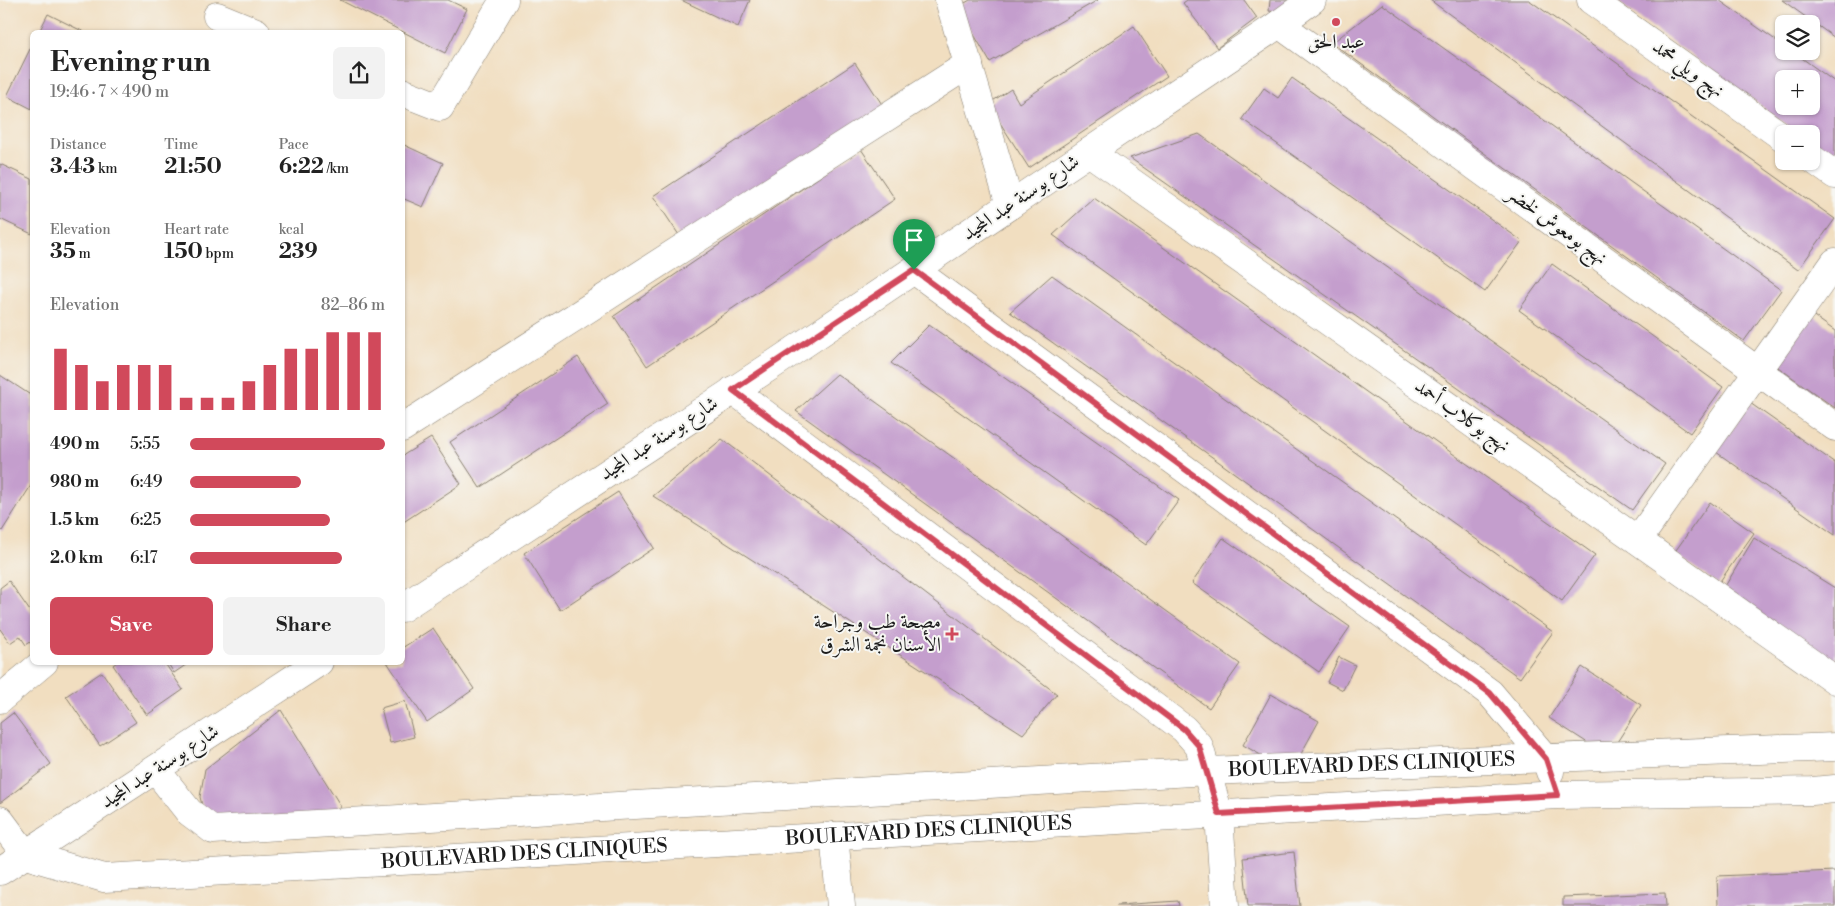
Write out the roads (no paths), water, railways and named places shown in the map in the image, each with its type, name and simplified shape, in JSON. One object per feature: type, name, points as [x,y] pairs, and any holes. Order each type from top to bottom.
[{"type":"street","points":[[405,93],[440,107],[504,0]]},
{"type":"street","points":[[950,0],[1010,204]]},
{"type":"street","name":"شارع بوسنة عبد المجيد","points":[[405,606],[914,270],[1312,0]]},
{"type":"street","name":"نهج ويلي محمد","points":[[1591,0],[1775,132]]},
{"type":"street","points":[[214,16],[251,30]]},
{"type":"street","name":"نهج بومعوش لخضر","points":[[1279,24],[1835,427]]},
{"type":"street","points":[[405,426],[969,64]]},
{"type":"street","name":"نهج بوكلاب أحمد","points":[[1089,152],[1835,680]]},
{"type":"street","points":[[1820,164],[1835,175]]},
{"type":"street","points":[[1638,540],[1835,262]]},
{"type":"street","points":[[914,270],[1490,693],[1546,759],[1558,795]]},
{"type":"street","points":[[733,390],[1184,729],[1199,746],[1208,771],[1219,814],[1225,906]]},
{"type":"street","points":[[0,699],[40,665]]},
{"type":"street","name":"شارع بوسنة عبد المجيد","points":[[0,872],[314,665]]},
{"type":"street","name":"BOULEVARD DES CLINIQUES","points":[[156,770],[189,812],[213,830],[1208,771],[1835,747]]},
{"type":"street","name":"BOULEVARD DES CLINIQUES","points":[[26,855],[104,878],[1558,795],[1835,790]]},
{"type":"street","points":[[0,820],[26,855]]},
{"type":"street","points":[[834,836],[841,906]]},
{"type":"place","name":"عبد الحق","points":[[1336,22]]},
{"type":"place","name":"مصحة طب وجراحة الأسنان نجمة الشرق","points":[[952,634]]}]
